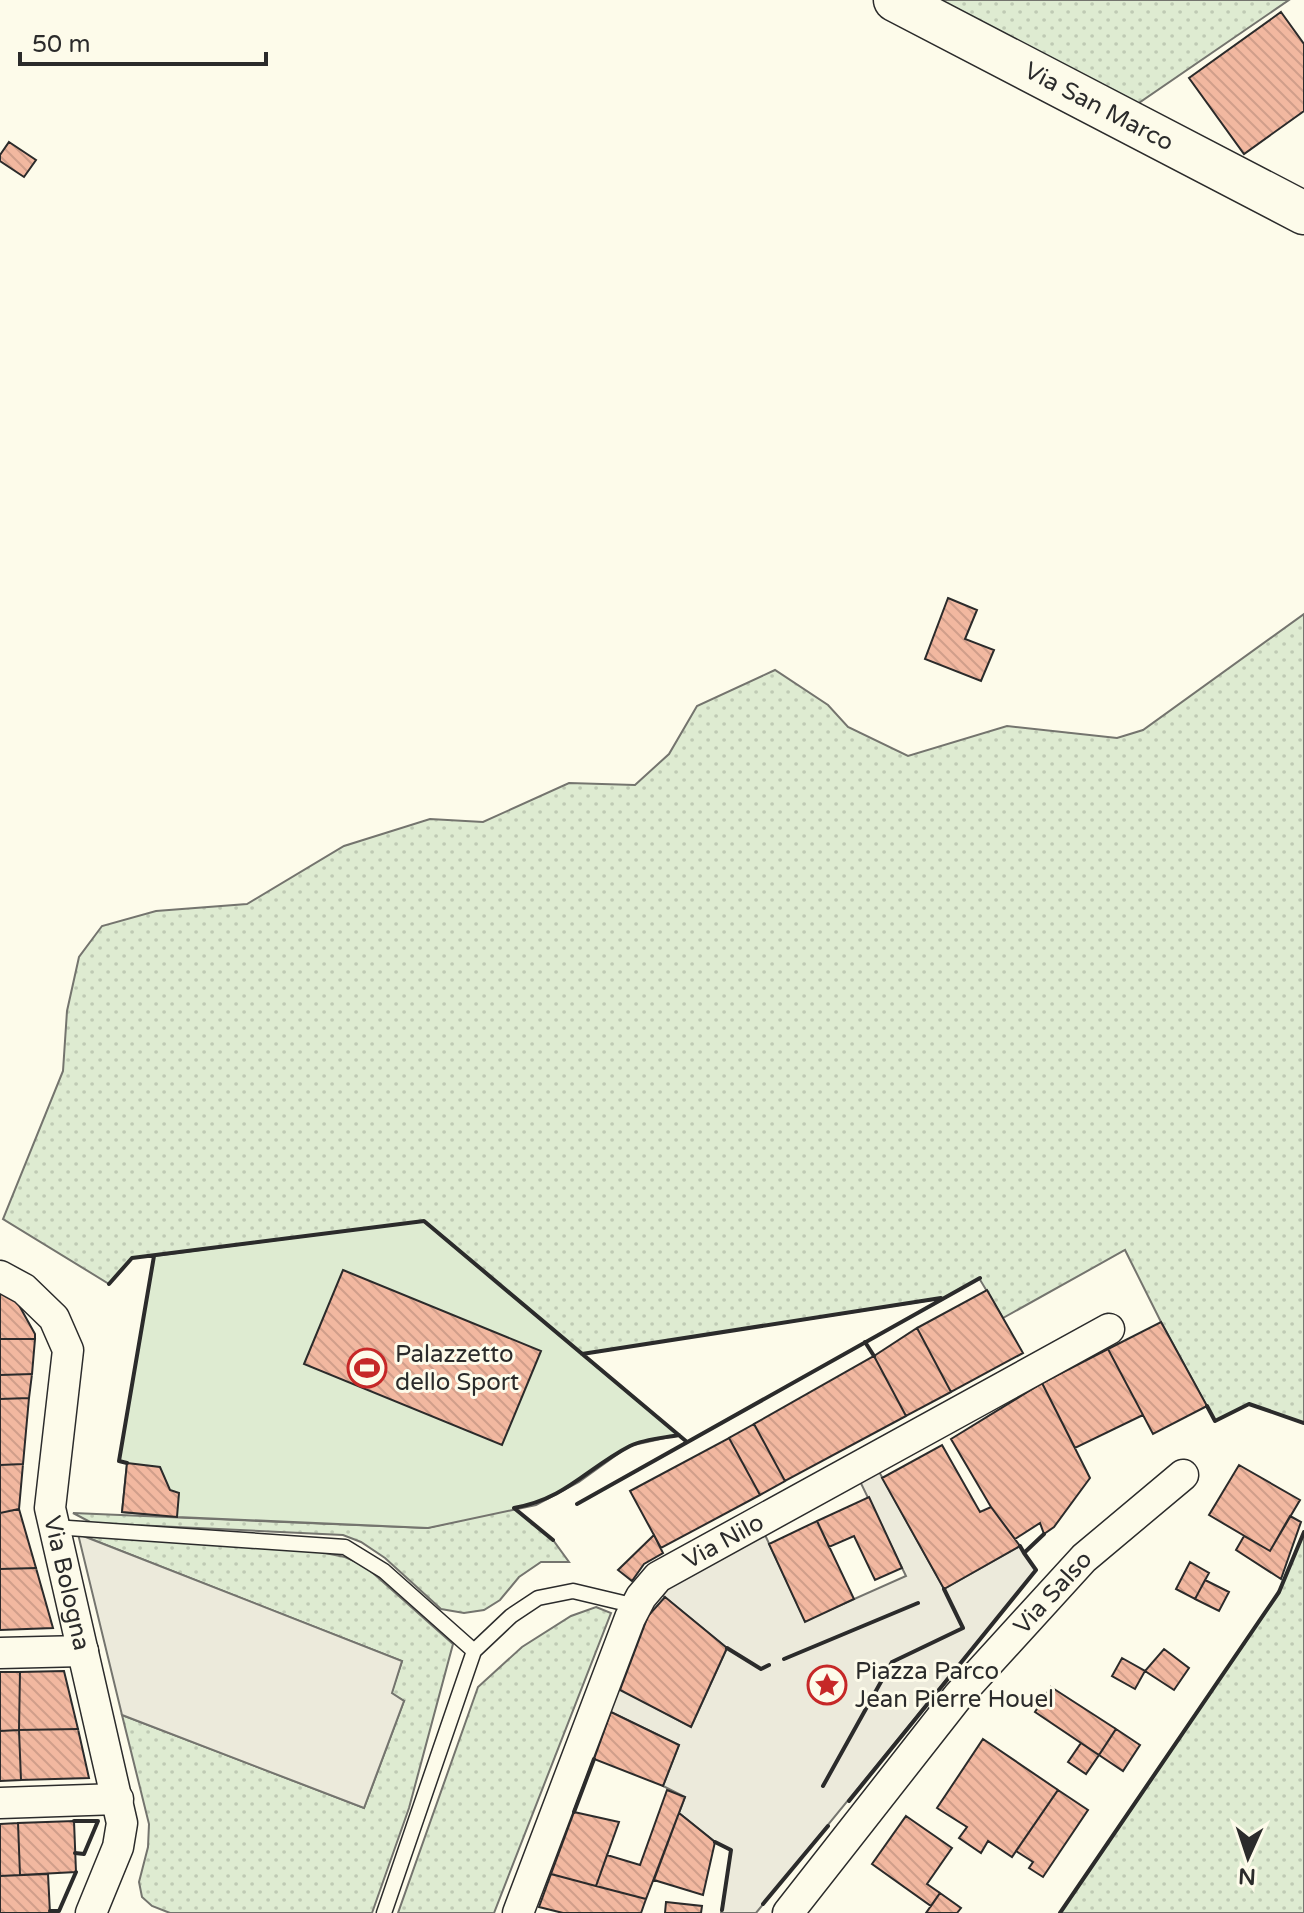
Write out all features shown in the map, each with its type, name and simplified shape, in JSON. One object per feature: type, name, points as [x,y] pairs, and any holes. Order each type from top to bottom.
[{"type":"street","name":"Via San Marco","points":[[895,0],[1304,213]]},
{"type":"street","name":"Via Bologna","points":[[0,1276],[24,1289],[54,1318],[68,1350],[50,1508],[122,1823],[118,1847],[97,1911]]},
{"type":"street","name":"Via Nilo","points":[[518,1913],[636,1606],[658,1577],[1109,1329]]},
{"type":"street","name":"Via Salso","points":[[788,1913],[959,1695],[1084,1558],[1183,1475]]},
{"type":"street","points":[[0,1653],[83,1651]]},
{"type":"street","points":[[0,1803],[118,1799]]},
{"type":"lane","points":[[54,1527],[345,1547],[384,1571],[474,1651]]},
{"type":"lane","points":[[384,1913],[474,1651],[511,1616],[538,1598],[573,1591],[636,1606]]},
{"type":"green space","points":[[938,0],[1289,0],[1130,109]]},
{"type":"green space","points":[[1304,614],[1304,1423],[1249,1404],[1215,1421],[1125,1250],[1003,1318],[979,1278],[945,1298],[582,1354],[424,1221],[132,1258],[109,1284],[3,1219],[63,1071],[67,1011],[79,957],[102,926],[156,911],[247,904],[344,846],[430,819],[483,822],[569,783],[635,785],[669,754],[697,706],[775,670],[828,705],[848,727],[908,756],[1007,726],[1117,738],[1143,730]]},
{"type":"green space","name":"Palazzetto dello Sport","points":[[424,1221],[679,1435],[629,1446],[579,1482],[536,1505],[428,1528],[122,1512],[127,1463],[119,1461],[154,1256]]},
{"type":"green space","points":[[514,1508],[553,1540],[569,1562],[541,1562],[519,1577],[500,1600],[484,1610],[464,1613],[441,1609],[385,1558],[361,1542],[343,1535],[92,1523],[73,1513],[427,1528]]},
{"type":"green space","points":[[1304,1532],[1304,1913],[1060,1913],[1279,1592]]},
{"type":"green space","points":[[78,1534],[320,1552],[345,1557],[365,1566],[453,1644],[409,1808],[372,1913],[170,1913],[152,1906],[142,1897],[139,1882],[148,1847],[149,1824],[122,1715],[364,1808],[404,1701],[391,1694],[402,1661]]},
{"type":"green space","points":[[596,1607],[611,1613],[494,1913],[398,1913],[478,1687],[522,1647],[571,1616]]},
{"type":"shaded area","name":"Piazza Parco Jean Pierre Houel","points":[[872,1459],[944,1589],[1020,1546],[1036,1570],[756,1913],[721,1913],[731,1851],[679,1813],[685,1797],[663,1786],[679,1745],[596,1705],[606,1681],[691,1727],[727,1648],[651,1586],[759,1522],[805,1621],[906,1576],[854,1469]]},
{"type":"shaded area","points":[[78,1534],[402,1661],[392,1693],[404,1701],[364,1808],[122,1715]]},
{"type":"building","points":[[1281,12],[1304,44],[1304,111],[1244,154],[1189,78]]},
{"type":"building","points":[[9,142],[36,160],[24,177],[0,161],[0,155]]},
{"type":"building","points":[[948,598],[977,610],[965,639],[994,650],[981,681],[925,659]]},
{"type":"building","points":[[343,1270],[541,1351],[502,1445],[304,1364]]},
{"type":"building","points":[[0,1290],[15,1298],[35,1339],[0,1339]]},
{"type":"building","points":[[987,1290],[1023,1353],[951,1392],[917,1328]]},
{"type":"building","points":[[1161,1322],[1207,1406],[1153,1434],[1108,1349]]},
{"type":"building","points":[[917,1328],[951,1392],[906,1416],[874,1356]]},
{"type":"building","points":[[0,1339],[35,1339],[32,1374],[0,1375]]},
{"type":"building","points":[[1108,1349],[1143,1415],[1075,1448],[1042,1383]]},
{"type":"building","points":[[874,1356],[906,1416],[785,1481],[754,1424]]},
{"type":"building","points":[[32,1374],[29,1398],[0,1399],[0,1375]]},
{"type":"building","points":[[1042,1383],[1090,1478],[1054,1527],[1044,1534],[1040,1523],[1015,1539],[991,1507],[951,1439]]},
{"type":"building","points":[[29,1398],[23,1464],[0,1465],[0,1399]]},
{"type":"building","points":[[754,1424],[785,1481],[760,1495],[729,1438]]},
{"type":"building","points":[[729,1438],[760,1495],[661,1548],[630,1491]]},
{"type":"building","points":[[942,1445],[980,1512],[991,1507],[1020,1546],[944,1589],[882,1478]]},
{"type":"building","points":[[127,1463],[160,1467],[170,1490],[179,1493],[177,1517],[122,1512]]},
{"type":"building","points":[[23,1464],[19,1509],[0,1513],[0,1465]]},
{"type":"building","points":[[1239,1465],[1300,1500],[1270,1551],[1209,1515]]},
{"type":"building","points":[[869,1497],[902,1568],[875,1580],[854,1536],[829,1547],[817,1521]]},
{"type":"building","points":[[19,1509],[36,1568],[0,1569],[0,1513]]},
{"type":"building","points":[[1290,1516],[1301,1522],[1281,1579],[1236,1550],[1244,1536],[1270,1551]]},
{"type":"building","points":[[817,1521],[854,1599],[805,1622],[769,1544]]},
{"type":"building","points":[[654,1535],[663,1553],[644,1564],[632,1581],[618,1570]]},
{"type":"building","points":[[1190,1562],[1209,1573],[1195,1599],[1176,1589]]},
{"type":"building","points":[[36,1568],[53,1628],[0,1630],[0,1569]]},
{"type":"building","points":[[1205,1580],[1229,1592],[1219,1611],[1195,1599]]},
{"type":"building","points":[[665,1597],[727,1648],[691,1727],[620,1690],[648,1616]]},
{"type":"building","points":[[1164,1649],[1189,1668],[1174,1690],[1145,1671]]},
{"type":"building","points":[[1122,1658],[1145,1671],[1135,1689],[1112,1676]]},
{"type":"building","points":[[64,1671],[78,1729],[19,1730],[20,1672]]},
{"type":"building","points":[[0,1672],[20,1672],[19,1730],[0,1731]]},
{"type":"building","points":[[1051,1687],[1116,1729],[1099,1755],[1035,1712]]},
{"type":"building","points":[[611,1712],[679,1745],[663,1786],[594,1759]]},
{"type":"building","points":[[78,1729],[89,1778],[21,1780],[19,1730]]},
{"type":"building","points":[[1116,1729],[1140,1745],[1123,1771],[1099,1755]]},
{"type":"building","points":[[19,1730],[21,1780],[0,1781],[0,1731]]},
{"type":"building","points":[[983,1739],[1058,1790],[1012,1857],[988,1841],[981,1853],[959,1838],[967,1827],[937,1808]]},
{"type":"building","points":[[1081,1743],[1099,1755],[1086,1774],[1068,1762]]},
{"type":"building","points":[[667,1790],[685,1797],[646,1899],[596,1886],[607,1855],[640,1865]]},
{"type":"building","points":[[1058,1790],[1088,1810],[1043,1877],[1029,1868],[1033,1862],[1016,1851]]},
{"type":"building","points":[[574,1812],[619,1822],[596,1886],[551,1874]]},
{"type":"building","points":[[679,1813],[715,1842],[703,1895],[654,1880]]},
{"type":"building","points":[[906,1816],[952,1848],[927,1884],[940,1893],[931,1906],[872,1864]]},
{"type":"building","points":[[74,1821],[76,1872],[20,1875],[18,1823]]},
{"type":"building","points":[[18,1823],[20,1875],[0,1876],[0,1824]]},
{"type":"building","points":[[48,1874],[50,1913],[0,1913],[0,1876]]},
{"type":"building","points":[[551,1874],[646,1899],[641,1913],[563,1913],[539,1907]]},
{"type":"building","points":[[940,1893],[961,1908],[957,1913],[926,1913]]},
{"type":"building","points":[[666,1902],[702,1906],[701,1913],[665,1913]]},
{"type":"wall","points":[[109,1284],[132,1258],[424,1221],[687,1442]]},
{"type":"wall","points":[[127,1463],[119,1461],[154,1256]]},
{"type":"wall","points":[[577,1504],[980,1278]]},
{"type":"wall","points":[[582,1354],[941,1298]]},
{"type":"wall","points":[[865,1342],[874,1356]]},
{"type":"wall","points":[[1207,1406],[1215,1421],[1249,1404],[1304,1423]]},
{"type":"wall","points":[[553,1540],[514,1508],[548,1498],[630,1446],[679,1435]]},
{"type":"wall","points":[[1060,1913],[1279,1592],[1304,1532]]},
{"type":"wall","points":[[1020,1546],[1024,1553],[1044,1534]]},
{"type":"wall","points":[[849,1801],[1036,1570],[1024,1553]]},
{"type":"wall","points":[[823,1786],[892,1662],[963,1628],[944,1589]]},
{"type":"wall","points":[[784,1659],[918,1603]]},
{"type":"wall","points":[[727,1648],[761,1669],[769,1665]]},
{"type":"wall","points":[[574,1812],[594,1759]]},
{"type":"wall","points":[[74,1821],[98,1821],[84,1854],[75,1853]]},
{"type":"wall","points":[[763,1904],[828,1826]]},
{"type":"wall","points":[[715,1842],[731,1850],[722,1910]]},
{"type":"wall","points":[[50,1911],[59,1911],[76,1872]]},
{"type":"place","name":"Palazzetto dello Sport","points":[[367,1368]]},
{"type":"place","name":"Piazza Parco Jean Pierre Houel","points":[[827,1685]]}]
